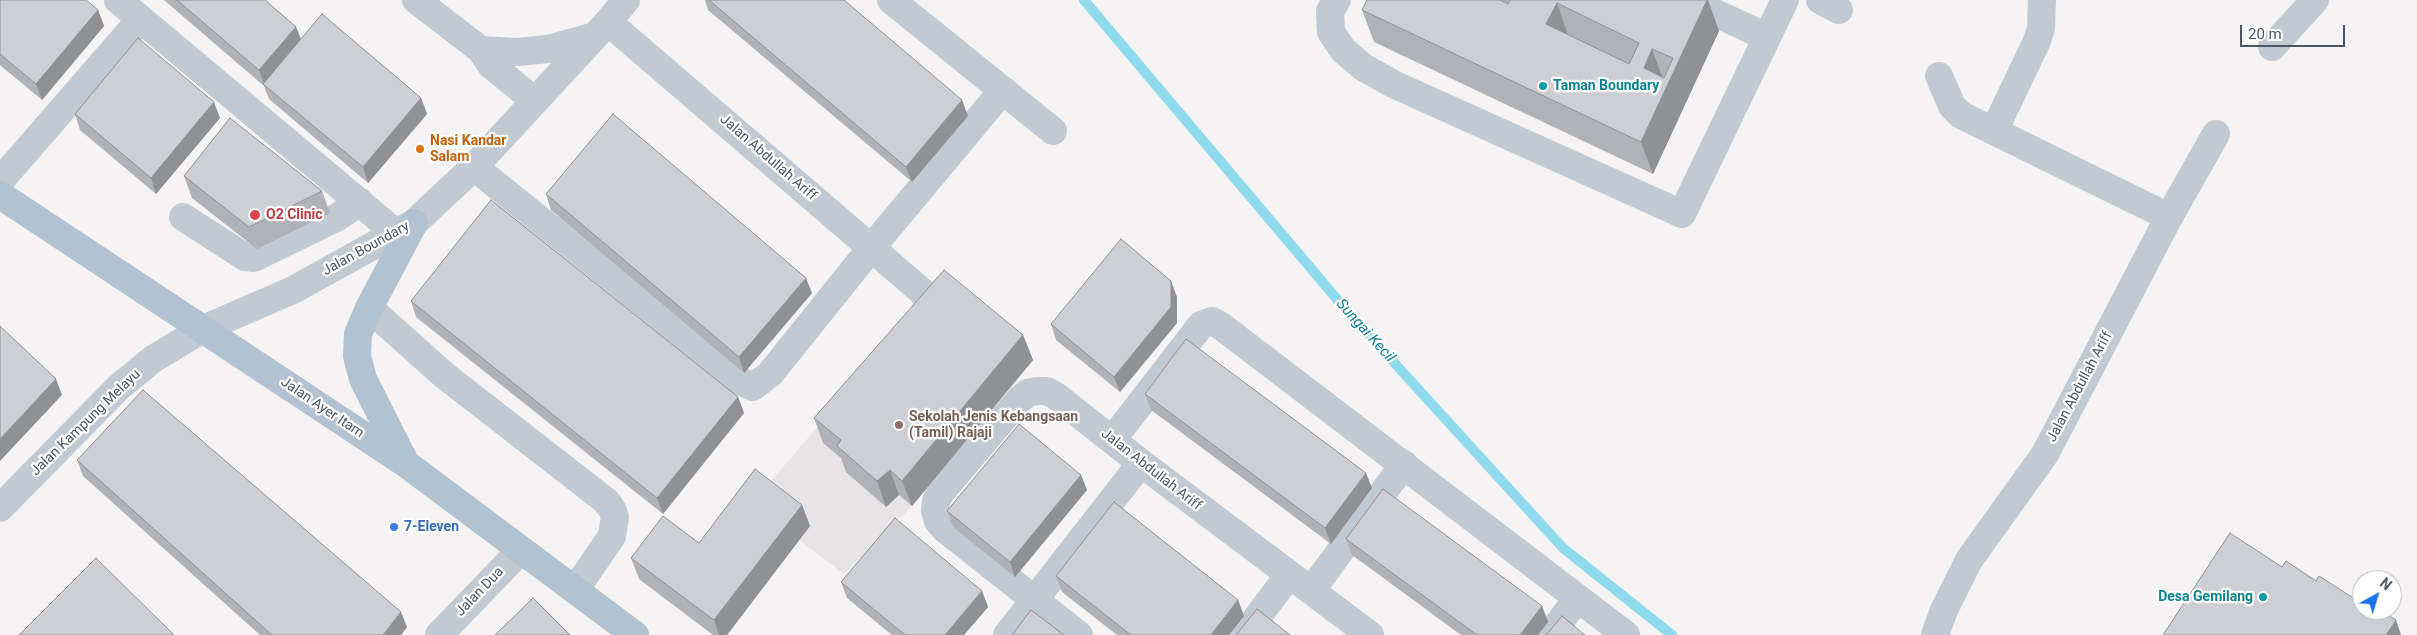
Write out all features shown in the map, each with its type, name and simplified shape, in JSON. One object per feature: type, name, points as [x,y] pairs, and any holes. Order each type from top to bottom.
[{"type":"main road","name":"Jalan Ayer Itam","points":[[0,195],[405,463],[635,635]]},
{"type":"main road","points":[[405,228],[358,334],[357,356],[363,380],[405,463]]},
{"type":"street","points":[[118,0],[360,202],[405,228]]},
{"type":"street","points":[[416,0],[481,50],[491,65],[535,101]]},
{"type":"street","name":"Jalan Boundary","points":[[203,329],[293,290],[405,228],[474,167],[602,29],[626,0]]},
{"type":"street","points":[[891,0],[1053,131]]},
{"type":"street","points":[[1336,0],[1330,11],[1331,32],[1342,50],[1362,67],[1393,84],[1682,214],[1785,0]]},
{"type":"street","points":[[1687,0],[1767,37]]},
{"type":"street","points":[[1994,132],[2042,28],[2042,0]]},
{"type":"street","points":[[2272,47],[2315,0]]},
{"type":"street","points":[[0,181],[141,19]]},
{"type":"street","points":[[481,50],[518,52],[548,49],[602,29]]},
{"type":"street","name":"Jalan Abdullah Ariff","points":[[602,29],[872,247],[926,295]]},
{"type":"street","points":[[1939,76],[1952,106],[1962,115],[2168,217]]},
{"type":"street","points":[[474,167],[742,382],[753,386],[770,374],[872,247],[1003,90]]},
{"type":"street","name":"Jalan Abdullah Ariff","points":[[1936,635],[1944,610],[1969,560],[2045,454],[2168,217],[2216,134]]},
{"type":"street","points":[[182,217],[245,257],[254,258],[336,218],[360,202]]},
{"type":"street","points":[[369,308],[444,375],[606,501],[612,509],[615,517],[615,527],[612,536],[575,590]]},
{"type":"street","points":[[1112,440],[1200,326],[1212,321],[1404,464],[1626,635]]},
{"type":"street","name":"Jalan Kampung Melayu","points":[[0,508],[119,387],[153,359],[203,329]]},
{"type":"street","name":"Jalan Abdullah Ariff","points":[[1079,635],[945,529],[938,521],[935,511],[936,501],[947,485],[1020,399],[1028,393],[1047,391],[1066,403],[1141,463],[1370,635]]},
{"type":"street","points":[[1007,635],[1141,463]]},
{"type":"street","points":[[1311,591],[1404,464]]},
{"type":"street","name":"Jalan Dua","points":[[439,635],[522,550]]},
{"type":"street","points":[[1244,635],[1289,575]]},
{"type":"street","points":[[1550,635],[1577,599]]},
{"type":"shaded area","name":"Sekolah Jenis Kebangsaan (Tamil) Rajaji","points":[[941,285],[1033,360],[912,506],[844,574],[799,540],[809,526],[763,490]]},
{"type":"building","points":[[0,0],[86,0],[98,10],[36,84],[0,54]]},
{"type":"building","points":[[177,0],[265,0],[296,27],[259,70]]},
{"type":"building","points":[[709,0],[844,0],[962,100],[906,167]]},
{"type":"building","points":[[1367,0],[1500,0],[1508,4],[1510,0],[1707,0],[1641,142],[1362,10]],"holes":[[[1557,3],[1639,43],[1629,64],[1546,24]],[[1652,49],[1673,58],[1664,78],[1644,68]]]},
{"type":"building","points":[[322,14],[421,98],[363,167],[263,84]]},
{"type":"building","points":[[138,38],[214,102],[151,178],[75,114]]},
{"type":"building","points":[[613,114],[806,278],[739,357],[546,194]]},
{"type":"building","points":[[230,118],[322,191],[249,227],[184,176]]},
{"type":"building","points":[[491,200],[738,397],[657,498],[411,301]]},
{"type":"building","points":[[1121,239],[1171,281],[1171,307],[1114,377],[1051,324]]},
{"type":"building","points":[[944,270],[1023,335],[902,481],[890,470],[877,481],[837,446],[841,440],[814,418]]},
{"type":"building","points":[[0,326],[56,379],[0,439]]},
{"type":"building","points":[[1186,339],[1366,473],[1325,528],[1145,394]]},
{"type":"building","points":[[143,390],[401,612],[383,635],[272,635],[77,460]]},
{"type":"building","points":[[1019,424],[1081,475],[1010,562],[947,511]]},
{"type":"building","points":[[755,469],[802,505],[714,620],[631,558],[663,516],[699,543]]},
{"type":"building","points":[[1383,489],[1542,606],[1520,635],[1477,635],[1346,539]]},
{"type":"building","points":[[1114,502],[1238,600],[1211,635],[1131,635],[1056,576]]},
{"type":"building","points":[[895,518],[982,591],[945,635],[905,635],[841,582]]},
{"type":"building","name":"Desa Gemilang","points":[[2230,533],[2282,567],[2286,561],[2316,581],[2319,576],[2352,597],[2352,620],[2396,620],[2386,635],[2163,635]]},
{"type":"building","points":[[96,558],[174,635],[19,635]]},
{"type":"building","points":[[533,598],[570,635],[495,635]]},
{"type":"building","points":[[1257,609],[1290,635],[1236,635]]},
{"type":"building","points":[[1031,610],[1064,635],[1012,635]]},
{"type":"building","points":[[1562,616],[1585,635],[1546,635]]},
{"type":"waterway","name":"Sungai Kecil","points":[[1084,0],[1347,311],[1563,548],[1672,635]]},
{"type":"place","name":"Taman Boundary","points":[[1543,86]]},
{"type":"place","name":"Nasi Kandar Salam","points":[[420,149]]},
{"type":"place","name":"O2 Clinic","points":[[255,215]]},
{"type":"place","name":"Sekolah Jenis Kebangsaan (Tamil) Rajaji","points":[[899,425]]},
{"type":"place","name":"7-Eleven","points":[[394,527]]},
{"type":"place","name":"Desa Gemilang","points":[[2263,597]]}]
